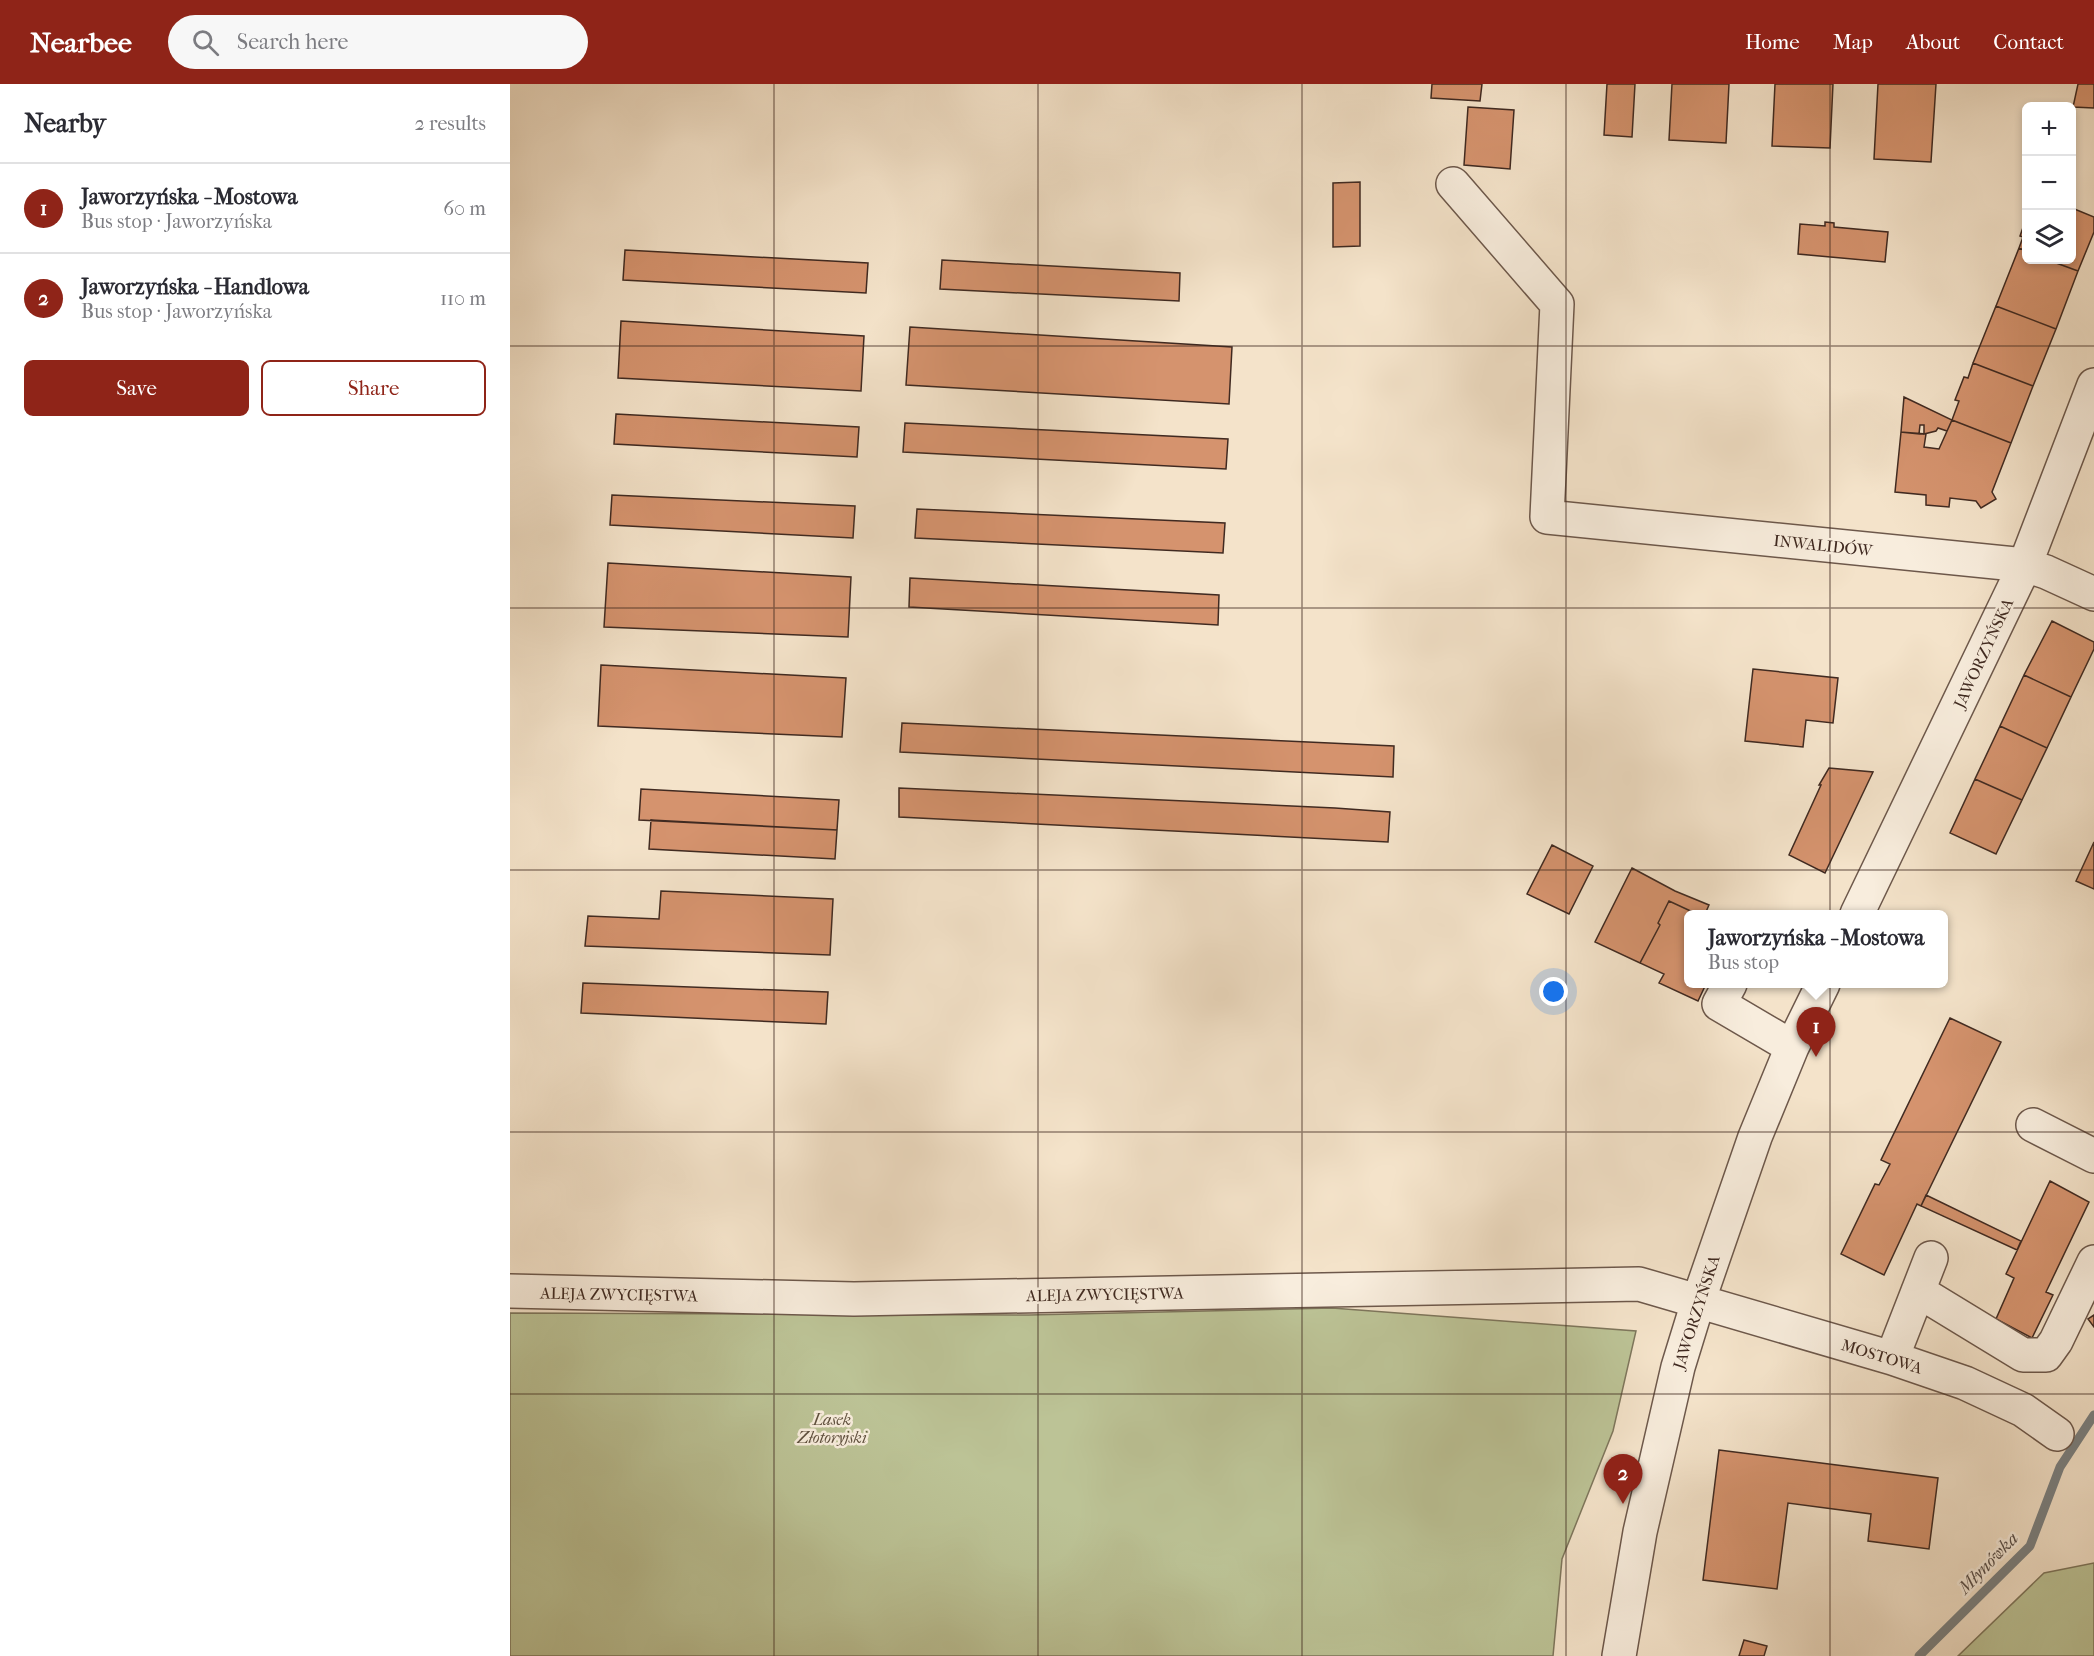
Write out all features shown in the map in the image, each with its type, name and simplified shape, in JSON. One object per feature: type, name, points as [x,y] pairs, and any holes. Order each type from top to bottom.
[{"type":"street","name":"INWALIDÓW","points":[[1453,184],[1557,304],[1547,518],[2025,565],[2094,594]]},
{"type":"street","name":"JAWORZYŃSKA","points":[[1859,910],[2025,565],[2094,385]]},
{"type":"street","points":[[1728,988],[1719,1005],[1792,1047]]},
{"type":"street","name":"JAWORZYŃSKA","points":[[1619,1656],[1647,1499],[1678,1367],[1755,1137],[1792,1047],[1821,988]]},
{"type":"street","points":[[2033,1125],[2094,1156]]},
{"type":"street","points":[[1892,1359],[1931,1258]]},
{"type":"street","points":[[1918,1291],[2023,1355],[2046,1355],[2056,1341],[2094,1262]]},
{"type":"street","name":"ALEJA ZWYCIĘSTWA","points":[[510,1291],[854,1299],[1639,1284],[1698,1302]]},
{"type":"street","name":"MOSTOWA","points":[[1698,1302],[1892,1359],[1975,1388],[2023,1410],[2057,1434]]},
{"type":"green space","name":"Lasek Złotoryjski","points":[[1332,1308],[1636,1331],[1613,1431],[1562,1559],[1553,1656],[510,1656],[510,1313],[1029,1315]]},
{"type":"green space","points":[[2094,1563],[2094,1656],[1958,1656],[2044,1573]]},
{"type":"building","points":[[1432,84],[1482,84],[1480,101],[1431,98]]},
{"type":"building","points":[[1607,84],[1635,84],[1632,137],[1604,135]]},
{"type":"building","points":[[1672,84],[1729,84],[1726,143],[1669,140]]},
{"type":"building","points":[[1775,84],[1833,84],[1830,148],[1772,146]]},
{"type":"building","points":[[1878,84],[1936,84],[1931,162],[1874,159]]},
{"type":"building","points":[[2078,84],[2094,84],[2094,108],[2076,107],[2074,102]]},
{"type":"building","points":[[1468,107],[1514,110],[1510,169],[1464,165]]},
{"type":"building","points":[[1360,182],[1360,246],[1333,247],[1333,183]]},
{"type":"building","points":[[2076,210],[2094,217],[2094,232],[2078,271],[2059,264],[2076,264]]},
{"type":"building","points":[[1825,222],[1834,223],[1834,227],[1888,232],[1885,262],[1798,254],[1800,224],[1825,226]]},
{"type":"building","points":[[2019,248],[2022,249],[2022,264],[2059,264],[2078,271],[2056,329],[1996,306]]},
{"type":"building","points":[[625,250],[868,263],[866,293],[623,280]]},
{"type":"building","points":[[942,260],[1180,273],[1179,301],[940,289]]},
{"type":"building","points":[[1996,306],[2056,329],[2033,386],[1973,363]]},
{"type":"building","points":[[621,321],[864,336],[861,391],[618,378]]},
{"type":"building","points":[[910,327],[1232,347],[1229,404],[906,385]]},
{"type":"building","points":[[1973,363],[2033,386],[2011,443],[1952,420],[1959,401],[1955,400],[1964,377],[1968,378]]},
{"type":"building","points":[[1904,397],[1952,420],[1947,431],[1938,428],[1936,431],[1924,434],[1924,425],[1920,425],[1919,434],[1901,432]]},
{"type":"building","points":[[616,414],[859,427],[857,457],[614,444]]},
{"type":"building","points":[[1952,420],[2011,443],[1992,492],[1996,499],[1981,508],[1976,501],[1950,498],[1949,507],[1926,505],[1926,495],[1895,492],[1901,432],[1926,434],[1924,447],[1939,449]]},
{"type":"building","points":[[905,423],[1228,439],[1226,469],[903,452]]},
{"type":"building","points":[[612,495],[855,506],[853,538],[610,525]]},
{"type":"building","points":[[917,509],[1225,523],[1223,553],[915,538]]},
{"type":"building","points":[[608,563],[851,577],[848,637],[604,627]]},
{"type":"building","points":[[910,578],[1219,595],[1218,625],[909,607]]},
{"type":"building","points":[[2052,621],[2094,642],[2094,649],[2071,697],[2024,675]]},
{"type":"building","points":[[601,665],[846,678],[842,737],[598,726]]},
{"type":"building","points":[[1753,669],[1838,678],[1833,723],[1806,720],[1803,747],[1745,741]]},
{"type":"building","points":[[2024,675],[2071,697],[2047,748],[2000,726]]},
{"type":"building","points":[[902,723],[1394,746],[1393,777],[900,752]]},
{"type":"building","points":[[2000,726],[2047,748],[2022,800],[1975,779]]},
{"type":"building","points":[[1829,768],[1873,772],[1825,873],[1789,855],[1821,785],[1819,785]]},
{"type":"building","points":[[1975,779],[2022,800],[1996,854],[1950,833]]},
{"type":"building","points":[[899,788],[1390,812],[1388,842],[899,817]]},
{"type":"building","points":[[641,789],[839,800],[837,830],[639,820]]},
{"type":"building","points":[[651,820],[837,830],[835,859],[649,849]]},
{"type":"building","points":[[2094,842],[2094,889],[2076,881]]},
{"type":"building","points":[[1552,845],[1593,866],[1569,914],[1527,894]]},
{"type":"building","points":[[1632,868],[1675,891],[1709,905],[1707,910],[1688,910],[1669,901],[1658,923],[1660,925],[1640,963],[1595,942]]},
{"type":"building","points":[[661,891],[833,899],[830,955],[585,946],[588,916],[659,919]]},
{"type":"building","points":[[1669,901],[1688,910],[1684,910],[1684,988],[1704,988],[1698,1001],[1659,983],[1664,974],[1640,963],[1660,925],[1658,923]]},
{"type":"building","points":[[583,983],[828,992],[826,1024],[581,1013]]},
{"type":"building","points":[[1950,1018],[2001,1042],[1921,1206],[1917,1204],[1884,1275],[1841,1254],[1875,1184],[1879,1185],[1890,1164],[1881,1160]]},
{"type":"building","points":[[2050,1181],[2089,1202],[2046,1292],[2053,1295],[2032,1338],[1996,1319],[2014,1278],[2006,1274]]},
{"type":"building","points":[[1926,1195],[2021,1241],[2017,1250],[1921,1206]]},
{"type":"building","points":[[2094,1315],[2094,1327],[2088,1319]]},
{"type":"building","points":[[1719,1450],[1938,1478],[1929,1549],[1868,1541],[1871,1514],[1788,1503],[1777,1589],[1703,1580]]},
{"type":"building","points":[[1744,1640],[1767,1646],[1764,1656],[1739,1656]]},
{"type":"waterway","name":"Młynówka","points":[[1919,1656],[2030,1546],[2060,1467],[2094,1415]]},
{"type":"place","name":"Jaworzyńska - Mostowa","points":[[1816,1057]]},
{"type":"place","name":"Jaworzyńska - Handlowa","points":[[1623,1504]]}]
